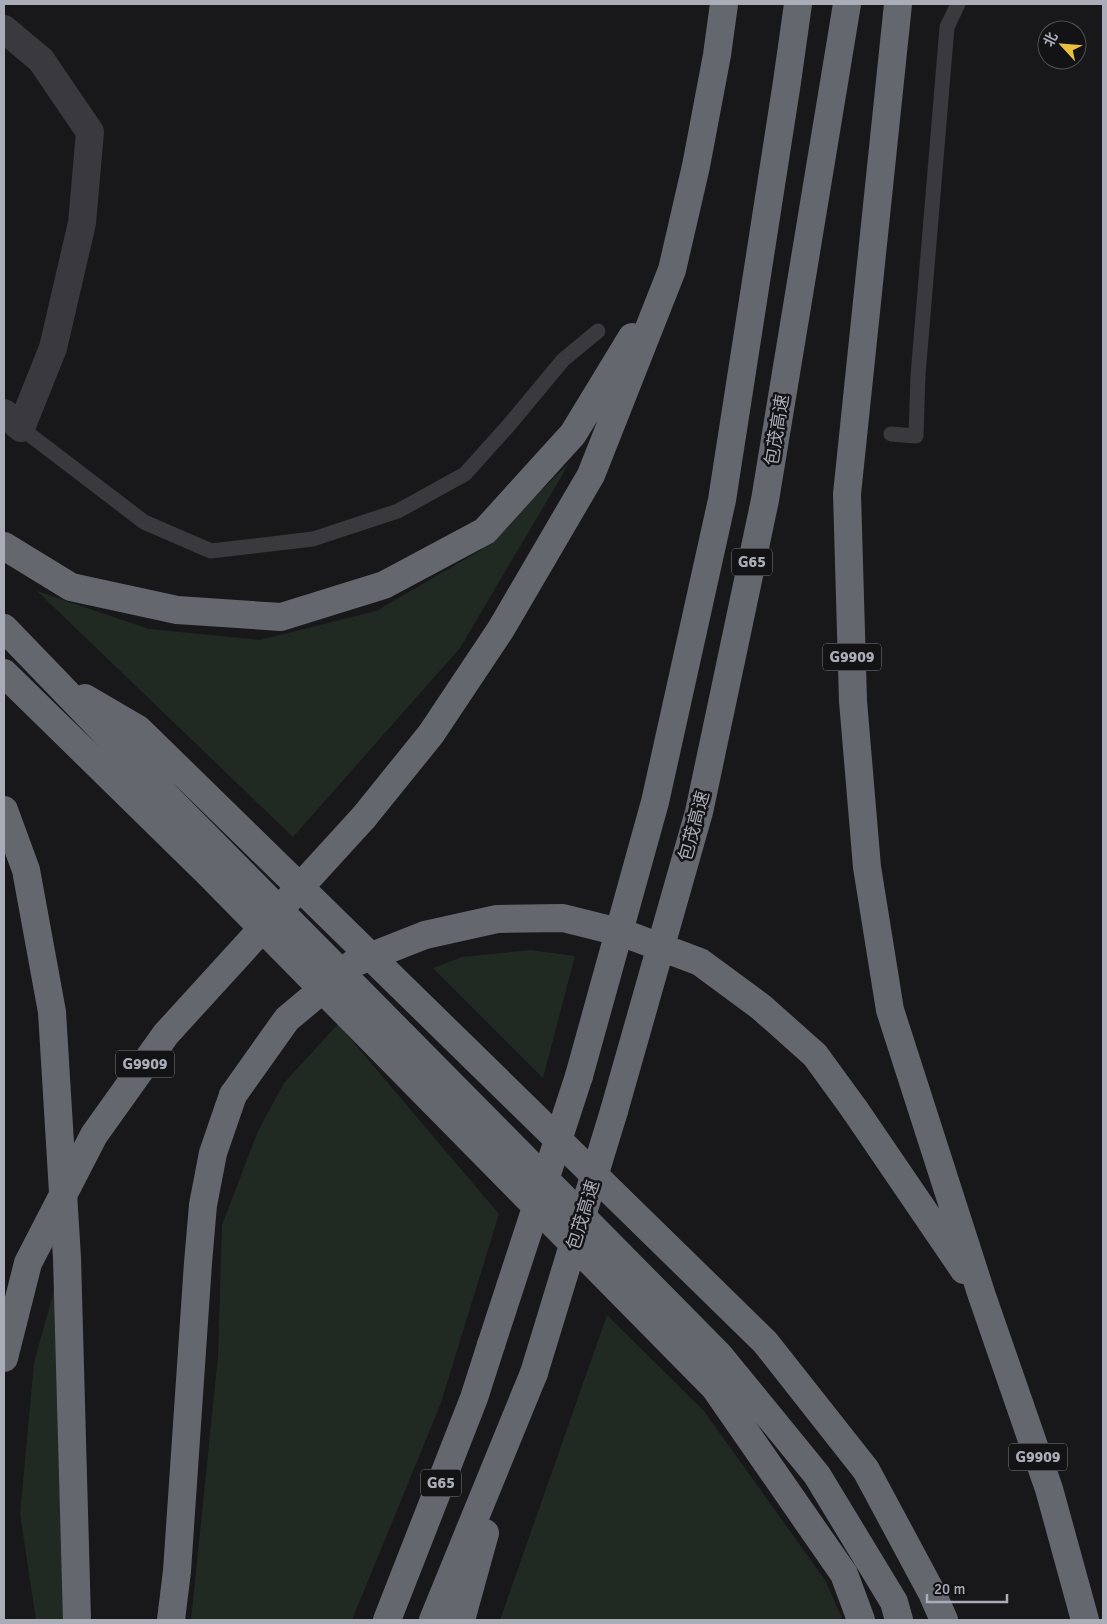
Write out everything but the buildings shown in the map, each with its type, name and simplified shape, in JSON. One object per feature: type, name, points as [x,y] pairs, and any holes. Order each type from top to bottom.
[{"type":"highway","name":"G9909","points":[[4,1358],[28,1263],[94,1135],[166,1034],[364,817],[432,734],[501,629],[591,475],[672,270],[696,166],[714,74],[724,4]]},
{"type":"highway","name":"G65","points":[[387,1620],[474,1398],[579,1076],[654,802],[722,500],[798,4]]},
{"type":"highway","name":"包茂高速","points":[[433,1620],[534,1373],[614,1112],[699,812],[766,500],[847,4]]},
{"type":"highway","name":"G9909","points":[[898,4],[847,494],[853,701],[867,867],[890,1010],[982,1296],[1049,1490],[1085,1620]]},
{"type":"highway","points":[[4,546],[72,587],[177,610],[281,617],[384,585],[485,531],[573,434],[672,270]]},
{"type":"highway","points":[[4,628],[193,823],[719,1355],[817,1475],[894,1602],[899,1620]]},
{"type":"highway","points":[[4,673],[208,872],[715,1388],[844,1574],[861,1620]]},
{"type":"highway","points":[[56,682],[138,729],[765,1342],[866,1470],[932,1593],[944,1620]]},
{"type":"highway","points":[[4,810],[26,870],[52,1012],[67,1258],[77,1620]]},
{"type":"highway","points":[[172,1620],[203,1205],[213,1153],[233,1095],[287,1019],[354,963],[425,935],[496,919],[563,918],[623,933],[700,962],[761,1007],[814,1055],[855,1110],[982,1296]]},
{"type":"highway","points":[[461,1620],[519,1412]]},
{"type":"street","points":[[4,29],[42,60],[90,132],[82,223],[52,348],[12,421]]},
{"type":"lane","points":[[891,434],[916,436],[918,376],[947,27],[958,4]]},
{"type":"lane","points":[[12,421],[144,522],[211,551],[314,539],[398,511],[465,474],[509,425],[562,360],[598,331]]},
{"type":"shaded area","points":[[570,462],[460,648],[293,837],[37,591],[149,629],[260,640],[376,611],[481,550]]},
{"type":"shaded area","points":[[531,950],[575,956],[543,1078],[433,968],[462,957]]},
{"type":"shaded area","points":[[338,1024],[499,1214],[441,1403],[352,1620],[191,1620],[218,1356],[222,1225],[258,1131],[284,1083]]},
{"type":"shaded area","points":[[59,1272],[68,1620],[36,1620],[20,1514],[34,1363]]},
{"type":"shaded area","points":[[607,1315],[704,1411],[825,1580],[843,1620],[500,1620]]}]
